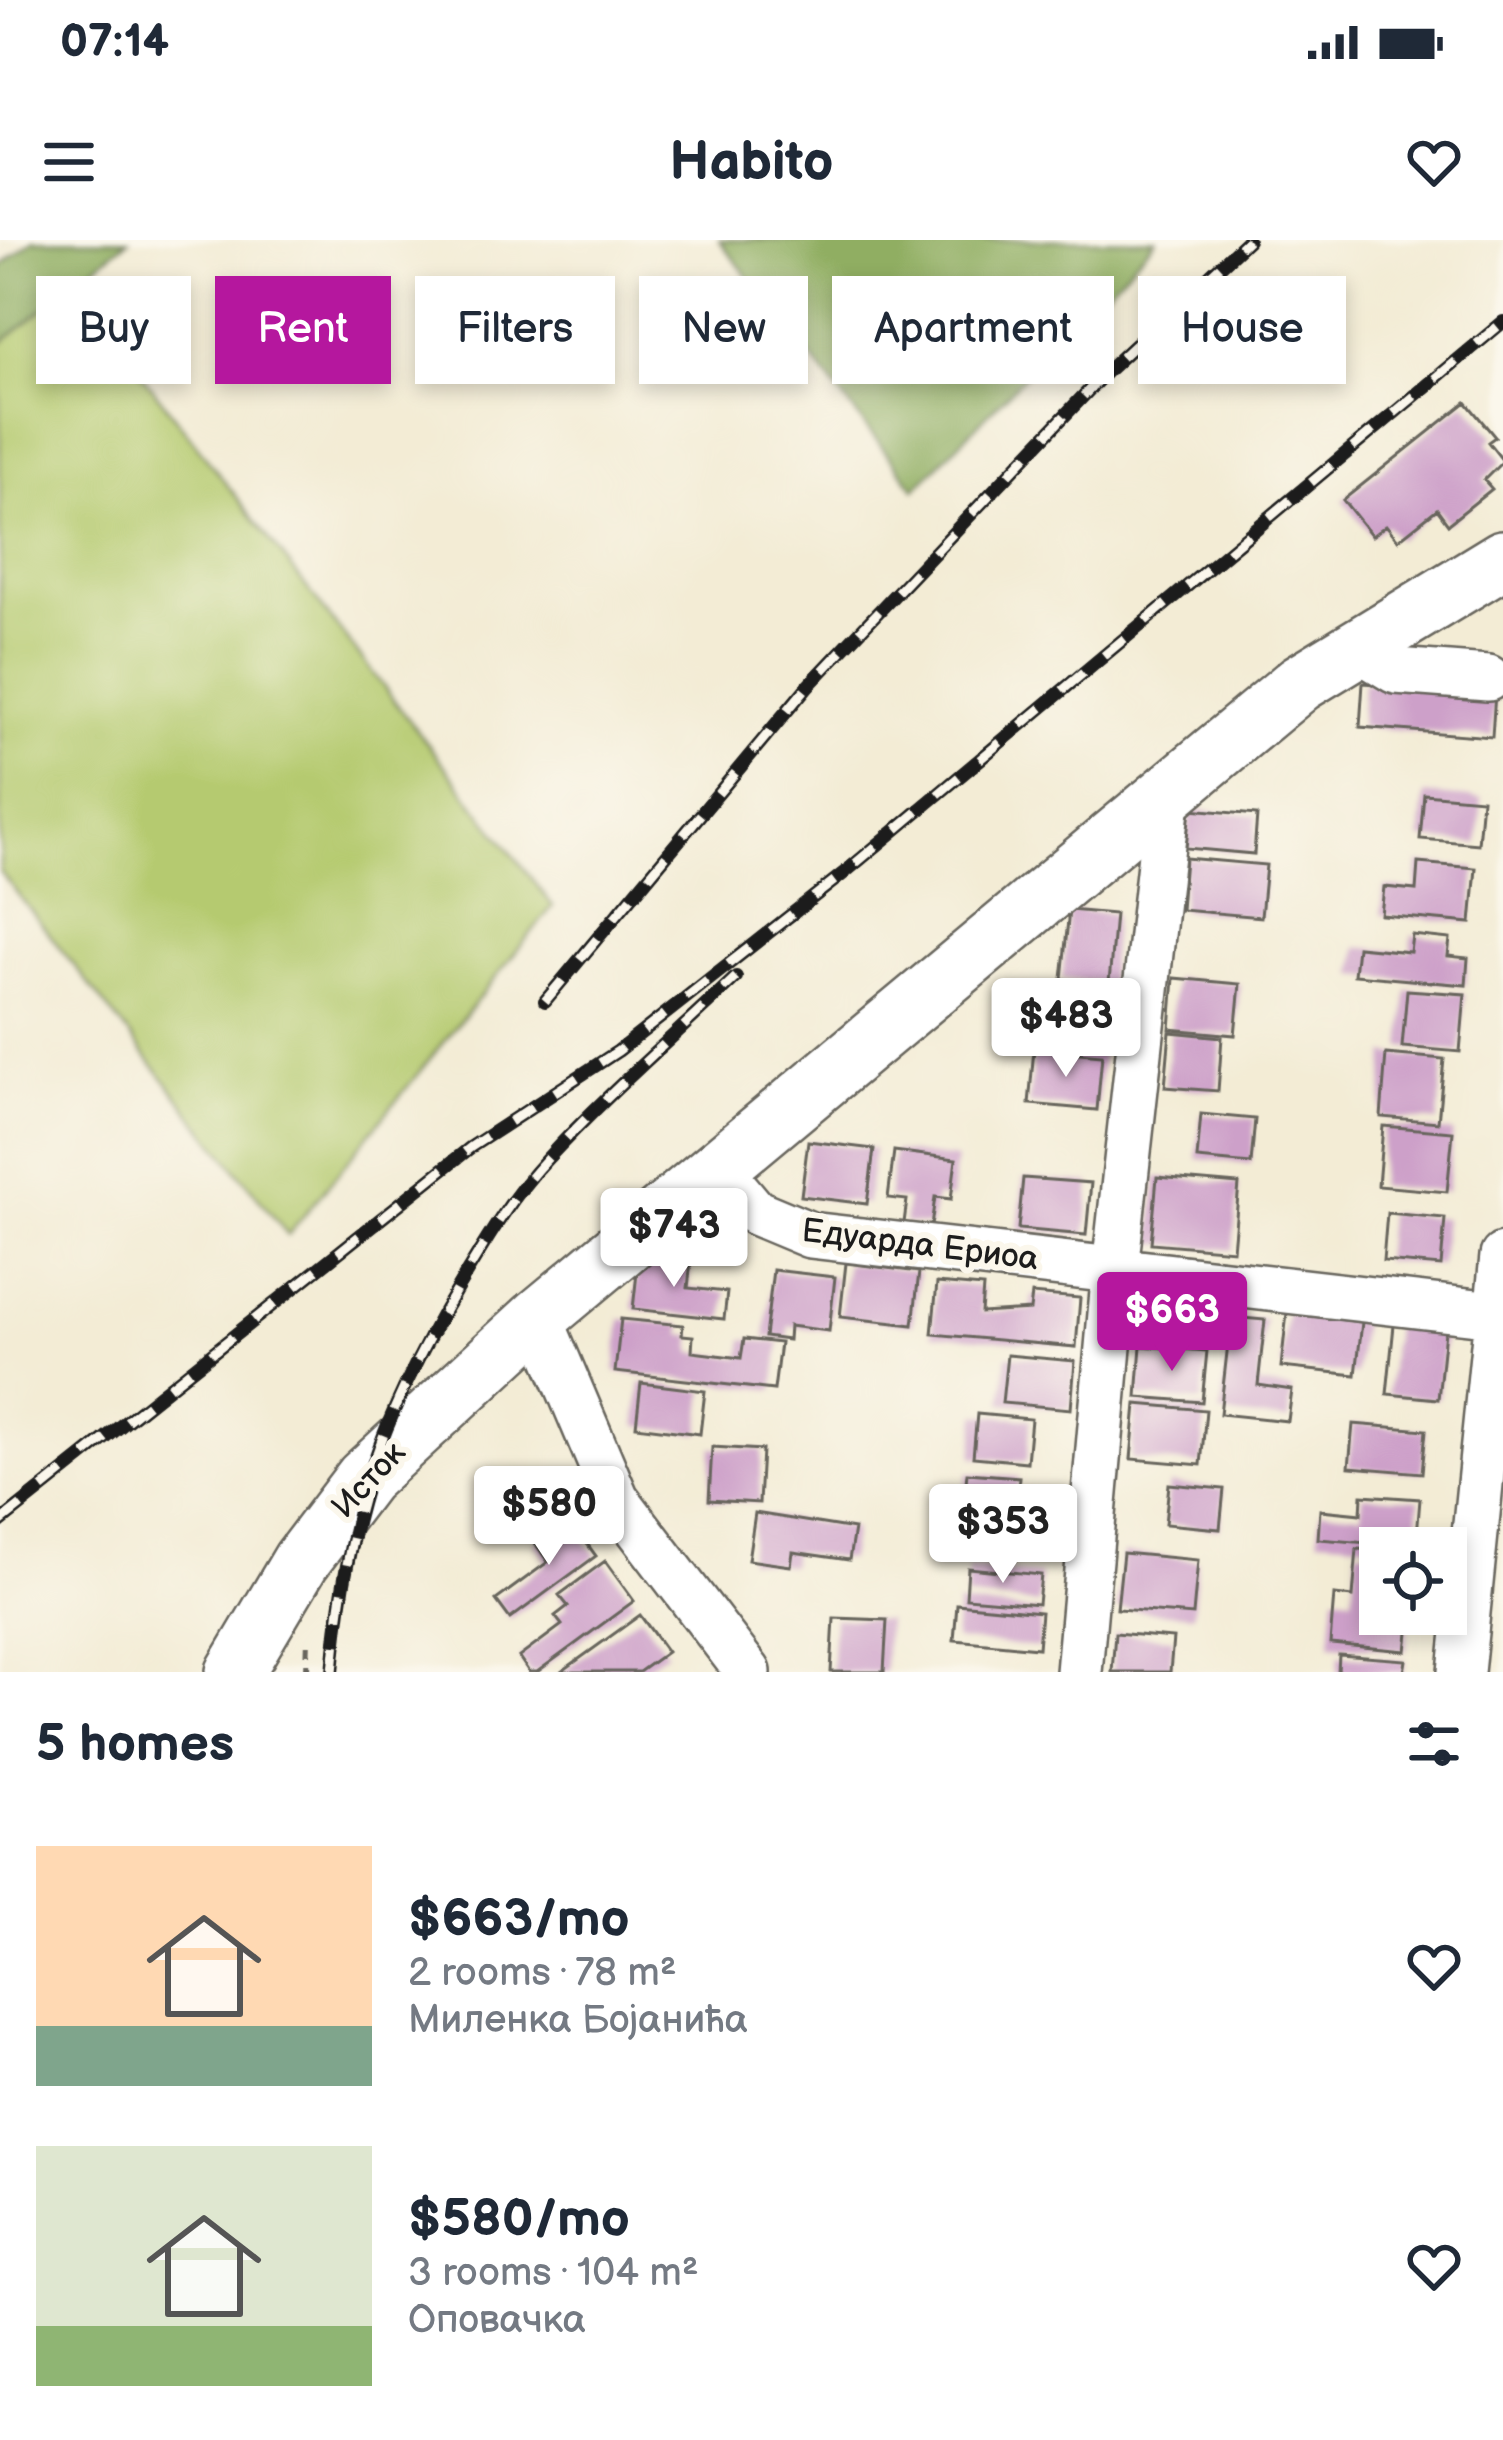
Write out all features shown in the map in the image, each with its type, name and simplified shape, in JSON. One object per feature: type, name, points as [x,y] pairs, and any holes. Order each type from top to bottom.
[{"type":"main road","name":"Исток","points":[[235,1672],[301,1562],[364,1478],[539,1317],[1300,682],[1503,560]]},
{"type":"street","points":[[1356,646],[1396,671],[1488,678]]},
{"type":"street","points":[[1079,1672],[1115,1269],[1168,791]]},
{"type":"street","name":"Едуарда Ериоа","points":[[718,1168],[755,1212],[810,1235],[1500,1315]]},
{"type":"street","points":[[1461,1672],[1503,1256]]},
{"type":"street","points":[[539,1317],[616,1498],[748,1672]]},
{"type":"green space","points":[[33,240],[128,240],[84,276],[36,276],[36,315],[0,344],[0,267]]},
{"type":"green space","points":[[719,240],[1156,240],[1114,283],[1114,276],[832,276],[832,384],[808,353],[808,276],[747,276]]},
{"type":"green space","points":[[36,314],[36,384],[149,384],[553,906],[288,1235],[0,872],[0,344]]},
{"type":"green space","points":[[832,384],[1017,384],[915,489]]},
{"type":"building","points":[[1466,402],[1495,437],[1488,442],[1503,461],[1484,480],[1492,489],[1448,524],[1437,509],[1398,540],[1386,525],[1372,536],[1343,500]]},
{"type":"building","points":[[1363,683],[1495,693],[1492,737],[1360,727]]},
{"type":"building","points":[[1424,794],[1482,799],[1478,844],[1420,839]]},
{"type":"building","points":[[1190,809],[1257,815],[1254,854],[1186,848]]},
{"type":"building","points":[[1185,858],[1266,865],[1261,917],[1181,910]]},
{"type":"building","points":[[1418,863],[1476,868],[1471,923],[1381,915],[1384,887],[1416,890]]},
{"type":"building","points":[[1069,910],[1115,914],[1109,983],[1062,979]]},
{"type":"building","points":[[1412,935],[1450,939],[1448,956],[1468,958],[1466,985],[1354,975],[1357,947],[1410,952]]},
{"type":"building","points":[[1174,978],[1240,984],[1235,1035],[1170,1029]]},
{"type":"building","points":[[1407,990],[1465,994],[1460,1052],[1402,1047]]},
{"type":"building","points":[[1170,1032],[1222,1037],[1218,1091],[1165,1087]]},
{"type":"building","points":[[1034,1049],[1102,1055],[1097,1110],[1029,1104]]},
{"type":"building","points":[[1386,1054],[1444,1059],[1438,1122],[1381,1117]]},
{"type":"building","points":[[1201,1114],[1255,1119],[1251,1164],[1197,1159]]},
{"type":"building","points":[[1383,1126],[1453,1132],[1447,1192],[1378,1186]]},
{"type":"building","points":[[808,1141],[874,1149],[867,1204],[801,1196]]},
{"type":"building","points":[[894,1151],[956,1159],[951,1199],[935,1197],[931,1226],[904,1223],[907,1200],[888,1198]]},
{"type":"building","points":[[1157,1177],[1239,1184],[1233,1250],[1151,1243]]},
{"type":"building","points":[[1023,1178],[1091,1183],[1086,1235],[1018,1229]]},
{"type":"building","points":[[1387,1213],[1445,1218],[1441,1266],[1383,1261]]},
{"type":"building","points":[[639,1255],[691,1261],[688,1288],[727,1292],[724,1319],[633,1309]]},
{"type":"building","points":[[846,1263],[919,1272],[913,1325],[840,1317]]},
{"type":"building","points":[[773,1270],[835,1277],[829,1331],[789,1326],[788,1340],[765,1337]]},
{"type":"building","points":[[937,1283],[983,1287],[981,1313],[1030,1310],[1032,1294],[1080,1298],[1076,1347],[932,1334]]},
{"type":"building","points":[[1287,1313],[1362,1322],[1356,1375],[1281,1367]]},
{"type":"building","points":[[1231,1317],[1265,1320],[1258,1385],[1292,1390],[1288,1421],[1220,1414]]},
{"type":"building","points":[[621,1319],[683,1325],[682,1335],[693,1336],[692,1352],[741,1358],[744,1339],[780,1343],[774,1390],[615,1372]]},
{"type":"building","points":[[1394,1325],[1445,1331],[1438,1399],[1387,1394]]},
{"type":"building","points":[[1141,1346],[1207,1351],[1202,1402],[1137,1397]]},
{"type":"building","points":[[1007,1355],[1075,1361],[1071,1409],[1002,1403]]},
{"type":"building","points":[[641,1383],[705,1391],[700,1434],[636,1426]]},
{"type":"building","points":[[1136,1404],[1206,1410],[1201,1465],[1131,1459]]},
{"type":"building","points":[[977,1414],[1031,1419],[1027,1462],[973,1457]]},
{"type":"building","points":[[1353,1424],[1426,1430],[1422,1473],[1349,1467]]},
{"type":"building","points":[[712,1447],[762,1450],[759,1503],[709,1500]]},
{"type":"building","points":[[967,1473],[1019,1477],[1014,1525],[962,1521]]},
{"type":"building","points":[[1169,1484],[1224,1489],[1220,1529],[1165,1524]]},
{"type":"building","points":[[1362,1495],[1420,1499],[1418,1527],[1359,1527],[1359,1542],[1318,1539],[1320,1510],[1361,1514]]},
{"type":"building","points":[[755,1513],[854,1529],[849,1560],[793,1552],[791,1566],[748,1560]]},
{"type":"building","points":[[569,1519],[596,1556],[510,1619],[496,1600],[548,1562],[535,1543]]},
{"type":"building","points":[[1359,1549],[1359,1635],[1408,1635],[1406,1651],[1330,1644],[1334,1595],[1353,1597]]},
{"type":"building","points":[[1123,1553],[1198,1560],[1193,1615],[1117,1609]]},
{"type":"building","points":[[605,1561],[634,1601],[537,1672],[529,1672],[519,1657],[562,1625],[555,1616],[568,1606],[559,1595]]},
{"type":"building","points":[[968,1568],[1041,1575],[1038,1604],[966,1598]]},
{"type":"building","points":[[957,1604],[1041,1612],[1038,1648],[954,1640]]},
{"type":"building","points":[[640,1615],[667,1652],[639,1672],[561,1672]]},
{"type":"building","points":[[834,1618],[887,1620],[884,1672],[831,1672]]},
{"type":"building","points":[[1115,1633],[1173,1638],[1170,1672],[1112,1672]]},
{"type":"building","points":[[1339,1655],[1406,1660],[1404,1672],[1338,1672]]},
{"type":"railway","points":[[545,1001],[807,687],[1109,369],[1248,240]]},
{"type":"railway","points":[[0,1522],[471,1147],[618,1051],[844,873],[1503,322]]},
{"type":"railway","points":[[333,1672],[357,1517],[387,1426],[430,1335],[533,1174],[736,977]]}]
